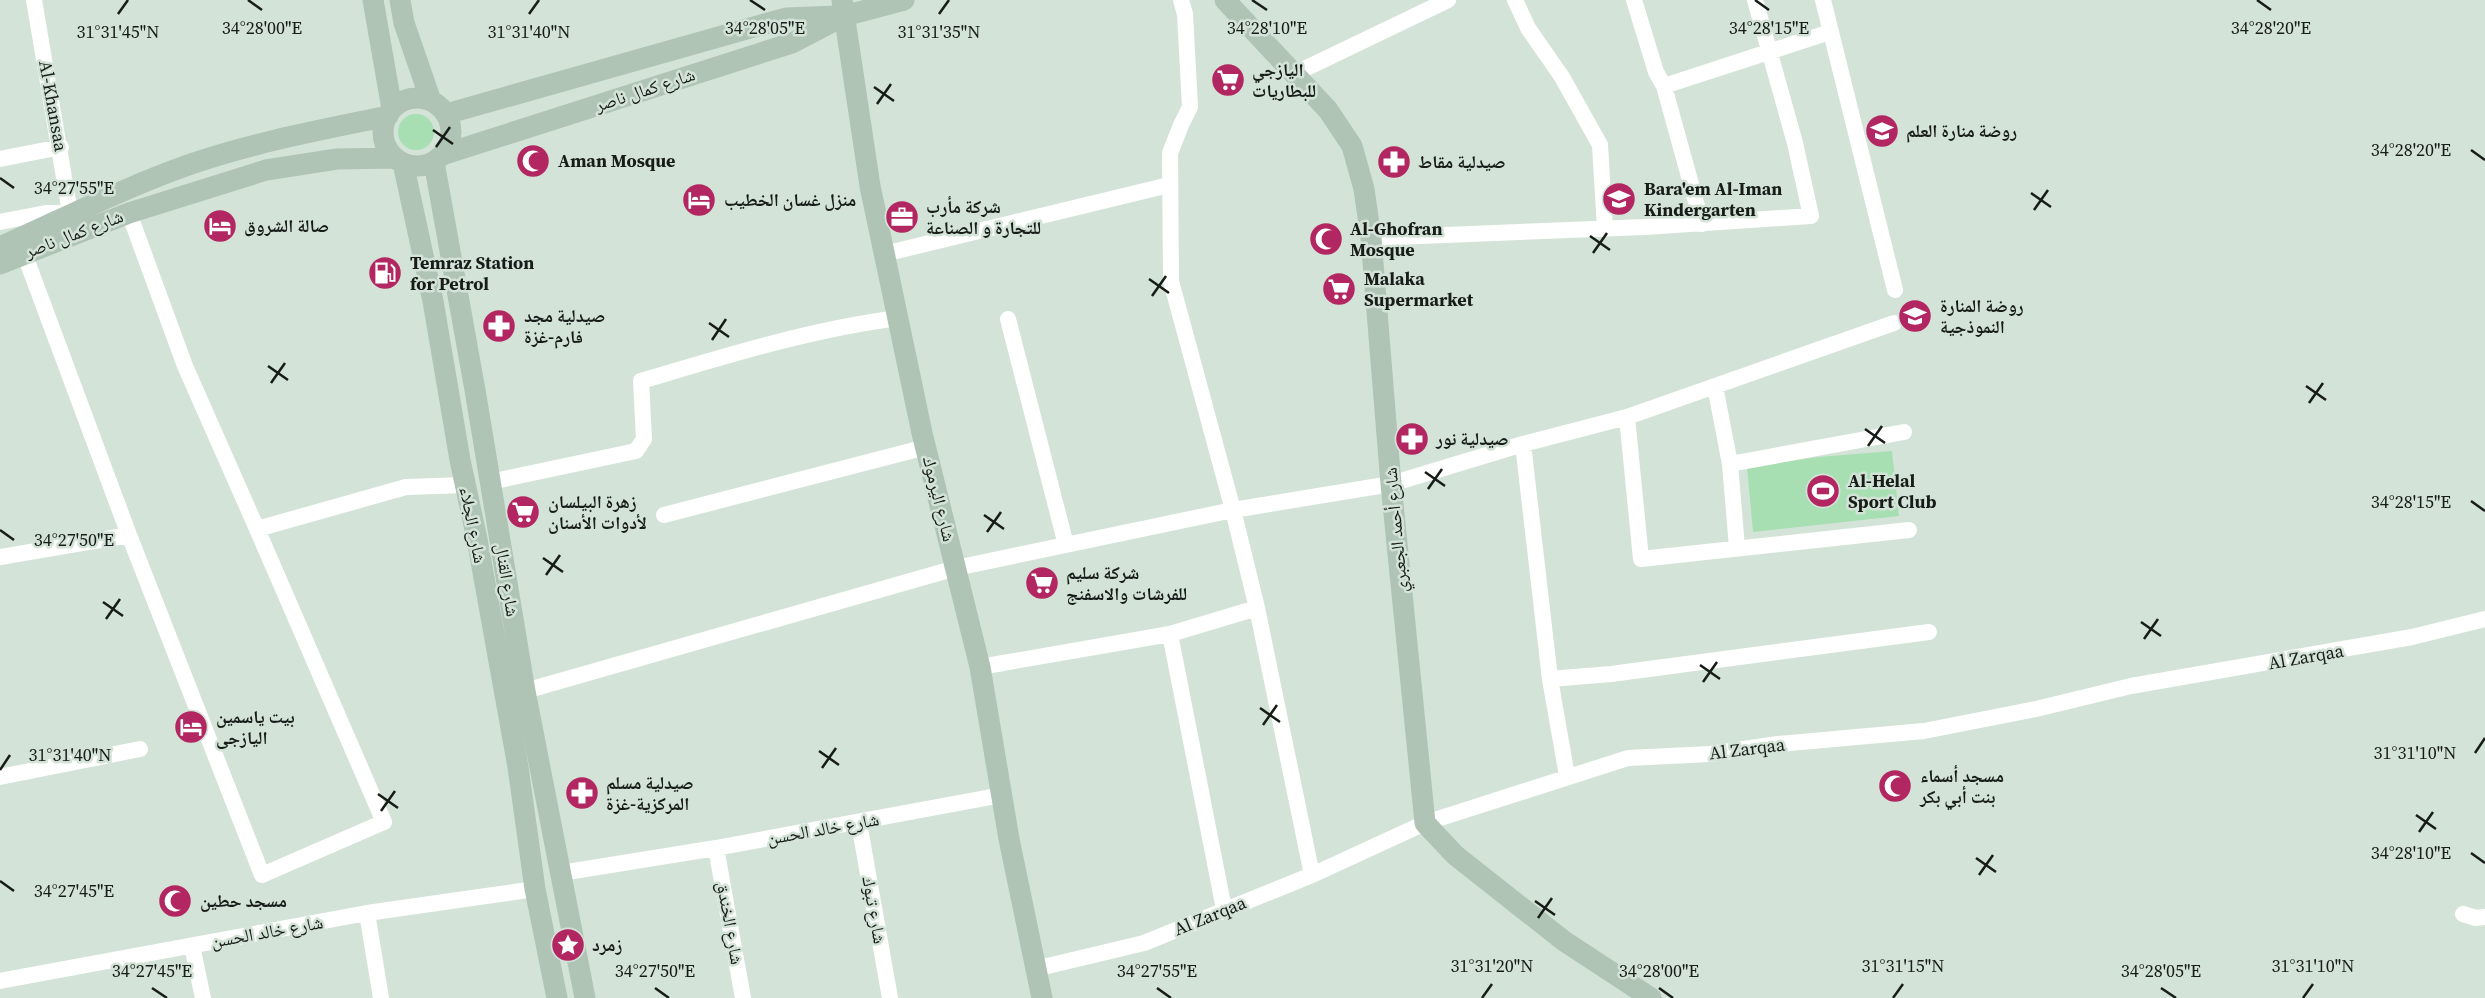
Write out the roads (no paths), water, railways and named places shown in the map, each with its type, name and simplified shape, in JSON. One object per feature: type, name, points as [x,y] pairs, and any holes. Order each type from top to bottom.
[{"type":"street","name":"Al-Khansaa","points":[[34,0],[61,147],[70,213]]},
{"type":"street","points":[[373,0],[390,113]]},
{"type":"street","points":[[400,0],[404,23],[451,135],[448,145],[438,158],[424,166],[399,160],[384,140],[383,129],[390,113],[401,102],[412,99],[439,108]]},
{"type":"street","name":"شارع كمال ناصر","points":[[439,108],[786,18],[904,0]]},
{"type":"street","points":[[1181,0],[1185,14],[1191,107],[1170,153],[1171,281],[1257,608],[1312,875]]},
{"type":"street","name":"شارع أحمد الجعبري","points":[[1225,0],[1328,110],[1352,146],[1364,189],[1371,238],[1391,484],[1425,823]]},
{"type":"street","points":[[1294,75],[1448,0]]},
{"type":"street","points":[[1515,0],[1528,28],[1562,77],[1600,145],[1605,229]]},
{"type":"street","points":[[1634,0],[1656,72],[1664,86],[1702,224]]},
{"type":"street","points":[[1371,238],[1605,229],[1811,216],[1795,143],[1755,0]]},
{"type":"street","points":[[1823,0],[1895,290]]},
{"type":"street","name":"شارع كمال ناصر","points":[[438,158],[792,43],[843,8]]},
{"type":"street","name":"شارع اليرموك","points":[[843,8],[870,186],[926,447],[980,667],[1042,998]]},
{"type":"street","points":[[1664,86],[1830,32]]},
{"type":"street","name":"شارع كمال ناصر","points":[[0,247],[70,213],[204,160],[390,113]]},
{"type":"street","points":[[0,159],[61,147]]},
{"type":"street","name":"شارع القنال","points":[[438,158],[525,691],[585,998]]},
{"type":"street","name":"شارع كمال ناصر","points":[[0,264],[129,213],[266,170],[337,159],[399,160]]},
{"type":"street","name":"شارع الجلاء","points":[[399,160],[433,301],[518,767],[535,889]]},
{"type":"street","points":[[884,254],[1169,185]]},
{"type":"street","points":[[0,222],[46,213],[70,213]]},
{"type":"street","points":[[24,253],[129,535],[261,875],[384,822],[185,366],[129,213]]},
{"type":"street","points":[[490,482],[636,452],[644,439],[641,381],[747,350],[857,323],[899,317]]},
{"type":"street","points":[[1008,319],[1066,545]]},
{"type":"street","points":[[525,691],[956,568],[1233,510],[1391,484],[1523,444],[1627,417],[1894,323]]},
{"type":"street","points":[[1715,386],[1730,464],[1737,548]]},
{"type":"street","points":[[1627,417],[1641,559],[1909,530]]},
{"type":"street","points":[[1730,464],[1904,432]]},
{"type":"street","points":[[1523,444],[1550,679],[1567,776]]},
{"type":"street","points":[[664,515],[926,447]]},
{"type":"street","points":[[257,529],[406,487],[465,485]]},
{"type":"street","points":[[0,557],[129,535]]},
{"type":"street","points":[[980,667],[1170,634],[1257,608]]},
{"type":"street","name":"Al Zarqaa","points":[[1035,969],[1144,943],[1312,875],[1425,823],[1628,758],[1710,754],[1778,744],[1924,731],[2036,709],[2131,686],[2412,637],[2485,619]]},
{"type":"street","points":[[1550,679],[1611,674],[1929,632]]},
{"type":"street","points":[[1170,634],[1224,909]]},
{"type":"street","points":[[0,777],[140,749]]},
{"type":"street","name":"شارع خالد الحسن","points":[[561,873],[859,823],[1002,795]]},
{"type":"street","name":"شارع تبوك","points":[[859,823],[890,998]]},
{"type":"street","points":[[1425,823],[1455,855],[1564,941],[1651,998]]},
{"type":"street","name":"شارع الخندق","points":[[716,848],[743,998]]},
{"type":"street","points":[[535,889],[557,998]]},
{"type":"street","name":"شارع خالد الحسن","points":[[0,981],[367,914],[535,889]]},
{"type":"street","points":[[367,914],[381,998]]},
{"type":"street","points":[[2463,914],[2476,918],[2485,917]]},
{"type":"street","points":[[192,946],[203,998]]},
{"type":"place","name":"اليازجي للبطاريات","points":[[1228,80]]},
{"type":"place","name":"روضة منارة العلم","points":[[1882,131]]},
{"type":"place","name":"Aman Mosque","points":[[533,161]]},
{"type":"place","name":"صيدلية مقاط","points":[[1394,162]]},
{"type":"place","name":"Bara'em Al-Iman Kindergarten","points":[[1619,199]]},
{"type":"place","name":"منزل غسان الخطيب","points":[[699,200]]},
{"type":"place","name":"شركة مأرب للتجارة و الصناعة","points":[[902,217]]},
{"type":"place","name":"صالة الشروق","points":[[220,226]]},
{"type":"place","name":"Al-Ghofran Mosque","points":[[1326,239]]},
{"type":"place","name":"Temraz Station for Petrol","points":[[385,273]]},
{"type":"place","name":"Malaka Supermarket","points":[[1339,289]]},
{"type":"place","name":"روضة المنارة النموذجية","points":[[1915,316]]},
{"type":"place","name":"صيدلية مجد فارم-غزة","points":[[499,326]]},
{"type":"place","name":"صيدلية نور","points":[[1412,439]]},
{"type":"place","name":"Al-Helal Sport Club","points":[[1823,491]]},
{"type":"place","name":"زهرة البيلسان لأدوات الأسنان","points":[[523,512]]},
{"type":"place","name":"شركة سليم للفرشات والاسفنج","points":[[1042,583]]},
{"type":"place","name":"بيت ياسمين اليازجى","points":[[191,727]]},
{"type":"place","name":"مسجد أسماء بنت أبي بكر","points":[[1895,786]]},
{"type":"place","name":"صيدلية مسلم المركزية-غزة","points":[[582,793]]},
{"type":"place","name":"مسجد حطين","points":[[175,901]]},
{"type":"place","name":"زمرد","points":[[568,945]]}]
